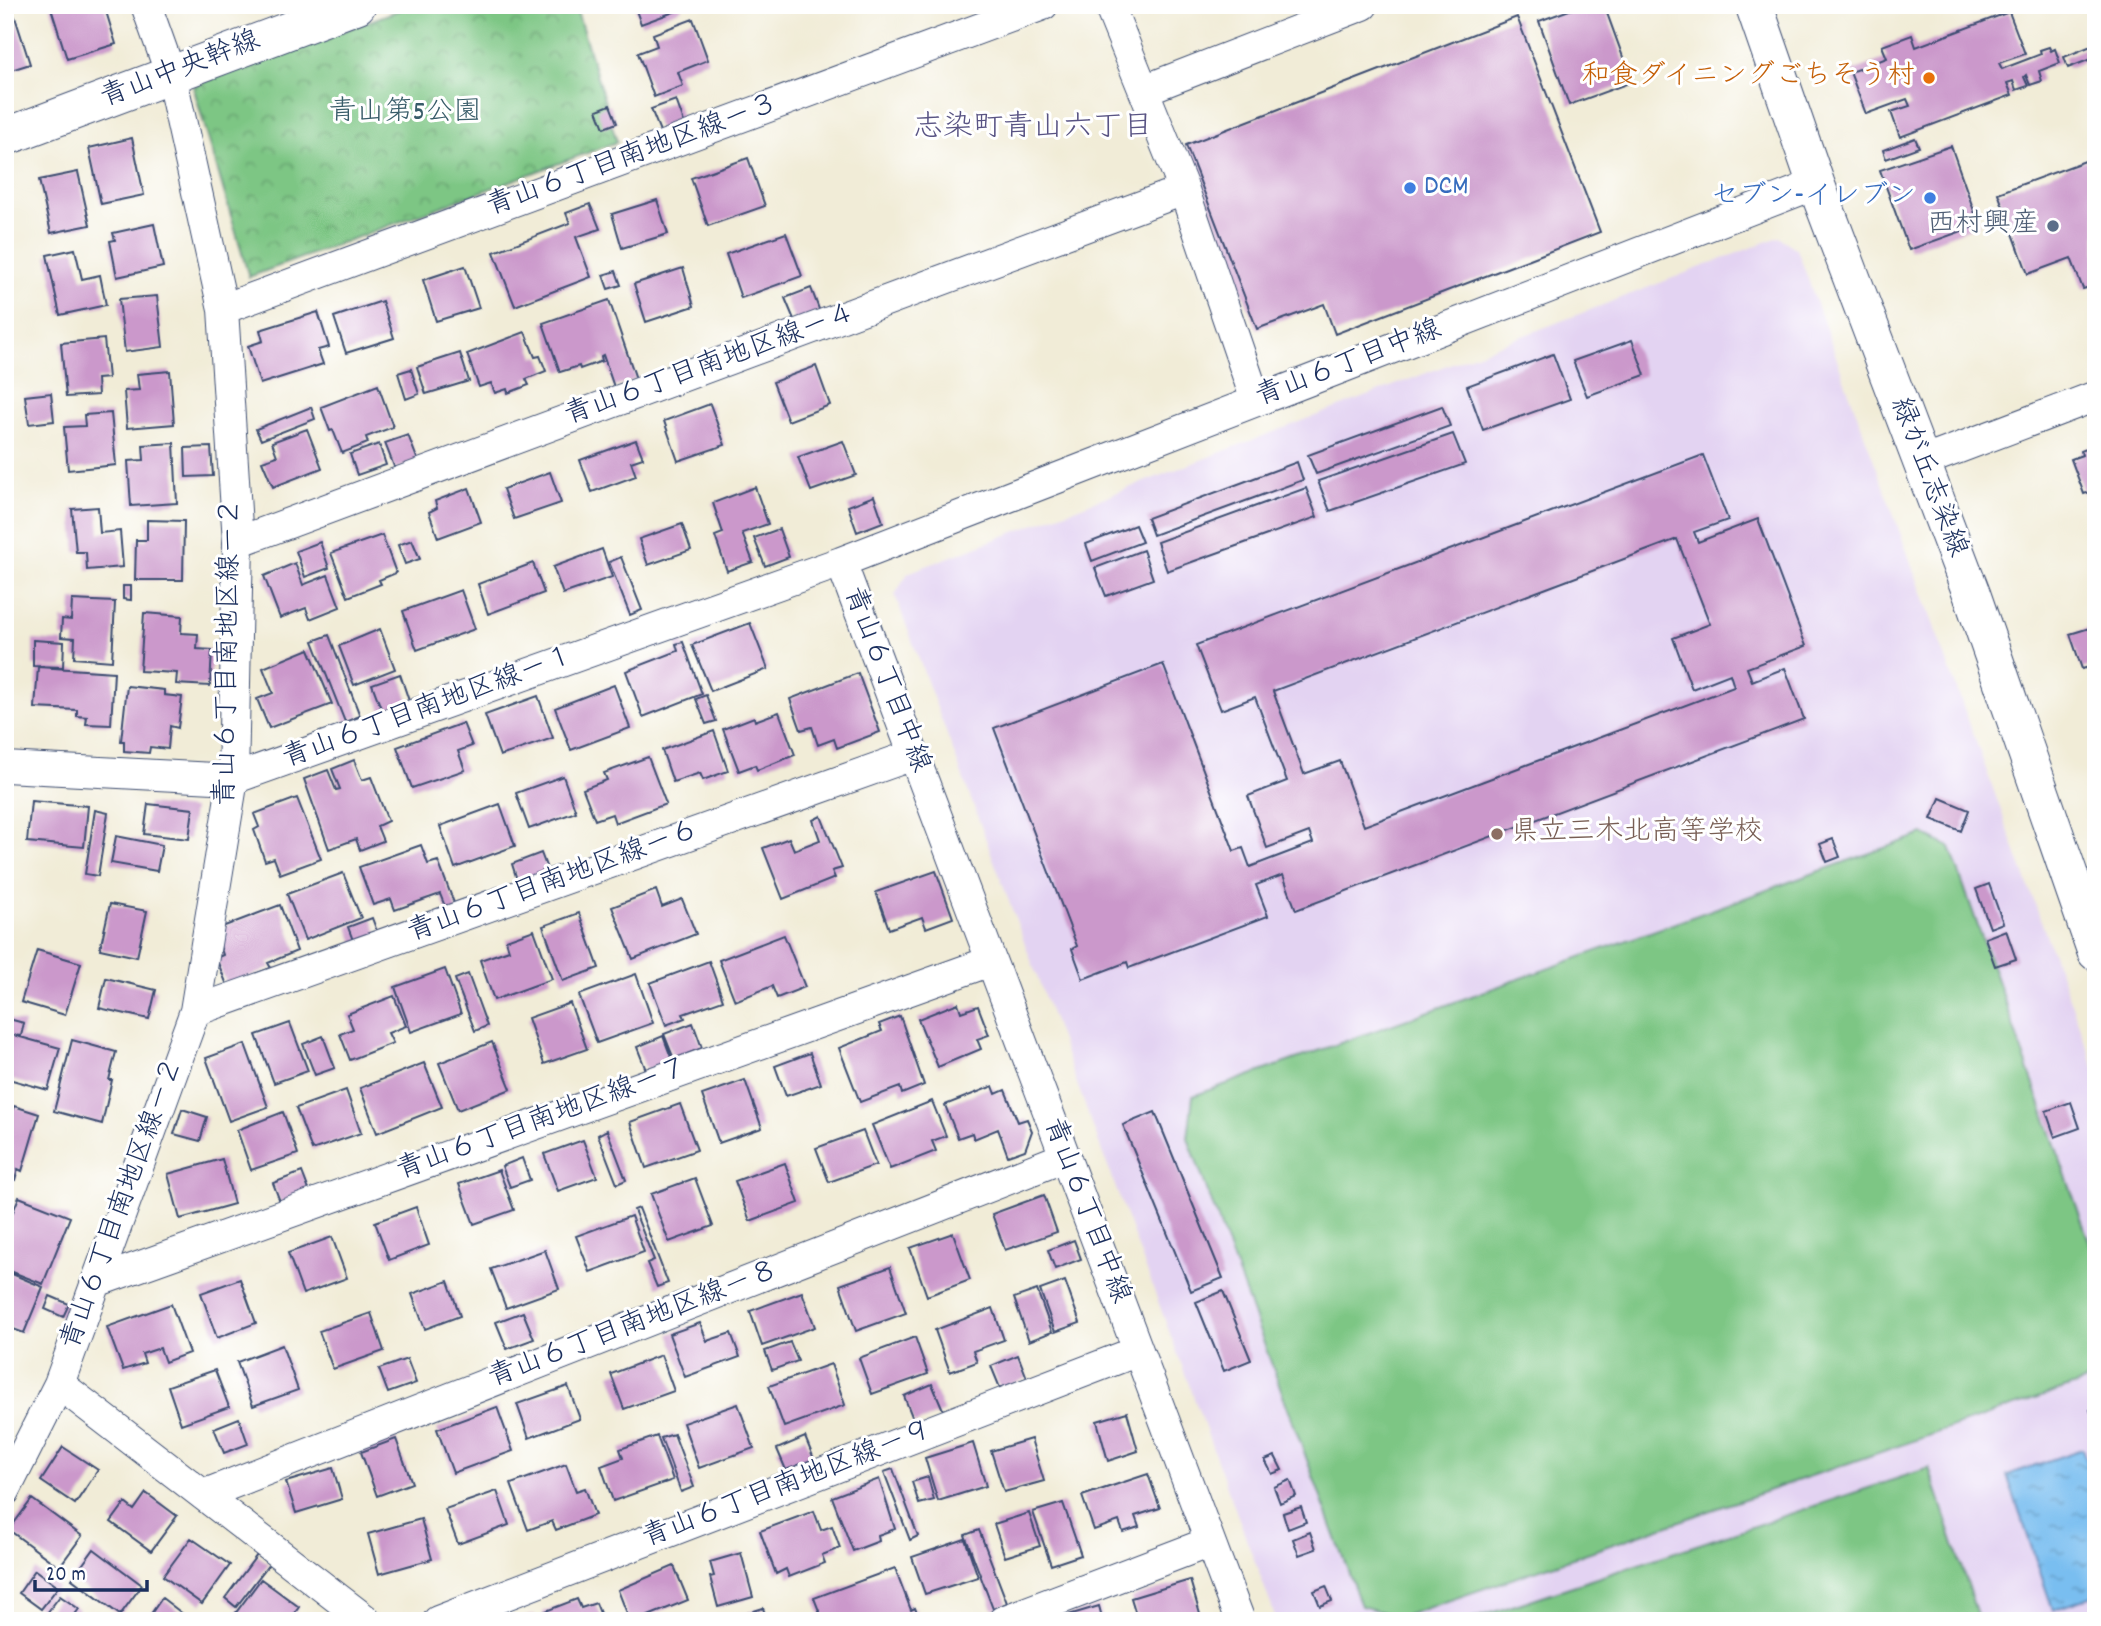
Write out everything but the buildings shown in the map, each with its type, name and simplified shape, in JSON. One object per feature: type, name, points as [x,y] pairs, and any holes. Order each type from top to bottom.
[{"type":"street","name":"青山６丁目南地区線ー２","points":[[5,1491],[59,1384],[195,1011],[233,779],[238,542],[223,309],[171,75],[146,5]]},
{"type":"street","name":"青山中央幹線","points":[[5,137],[357,5]]},
{"type":"street","name":"青山６丁目南地区線ー３","points":[[223,309],[1043,5]]},
{"type":"street","points":[[1109,5],[1184,190],[1256,401]]},
{"type":"street","points":[[1144,90],[1363,5]]},
{"type":"street","name":"緑が丘志染線","points":[[1754,5],[1816,184],[1972,595],[2096,952]]},
{"type":"street","name":"青山６丁目中線","points":[[1240,1621],[841,562],[1816,184]]},
{"type":"street","name":"青山６丁目南地区線ー４","points":[[238,542],[1184,190]]},
{"type":"street","points":[[1922,462],[2096,396]]},
{"type":"street","name":"青山６丁目南地区線ー１","points":[[5,767],[233,779],[841,562]]},
{"type":"street","name":"青山６丁目南地区線ー６","points":[[195,1011],[914,755]]},
{"type":"street","name":"青山６丁目南地区線ー７","points":[[96,1282],[991,961]]},
{"type":"street","name":"青山６丁目南地区線ー８","points":[[203,1495],[1065,1157]]},
{"type":"street","name":"青山６丁目南地区線ー９","points":[[438,1621],[1138,1351]]},
{"type":"street","points":[[59,1384],[367,1621]]},
{"type":"street","points":[[1003,1621],[1210,1542]]},
{"type":"shaded area","name":"県立三木北高等学校","points":[[1779,237],[1797,249],[2096,1072],[2096,1621],[1277,1621],[895,595],[908,573]]},
{"type":"green space","name":"青山第5公園","points":[[413,5],[575,5],[617,142],[249,277],[193,86]]},
{"type":"green space","points":[[1923,834],[1950,847],[2096,1261],[2096,1378],[1401,1617],[1361,1606],[1188,1138],[1193,1096]]},
{"type":"green space","points":[[1929,1468],[1979,1621],[1467,1621]]},
{"type":"water","points":[[2082,1449],[2096,1490],[2096,1595],[2053,1610],[2007,1475]]},
{"type":"place","name":"和食ダイニングごちそう村","points":[[1929,78]]},
{"type":"place","name":"DCM","points":[[1410,188]]},
{"type":"place","name":"セブン-イレブン","points":[[1930,198]]},
{"type":"place","name":"西村興産","points":[[2053,226]]},
{"type":"place","name":"県立三木北高等学校","points":[[1497,834]]},
{"type":"district","name":"志染町青山六丁目","points":[[1033,129]]}]
